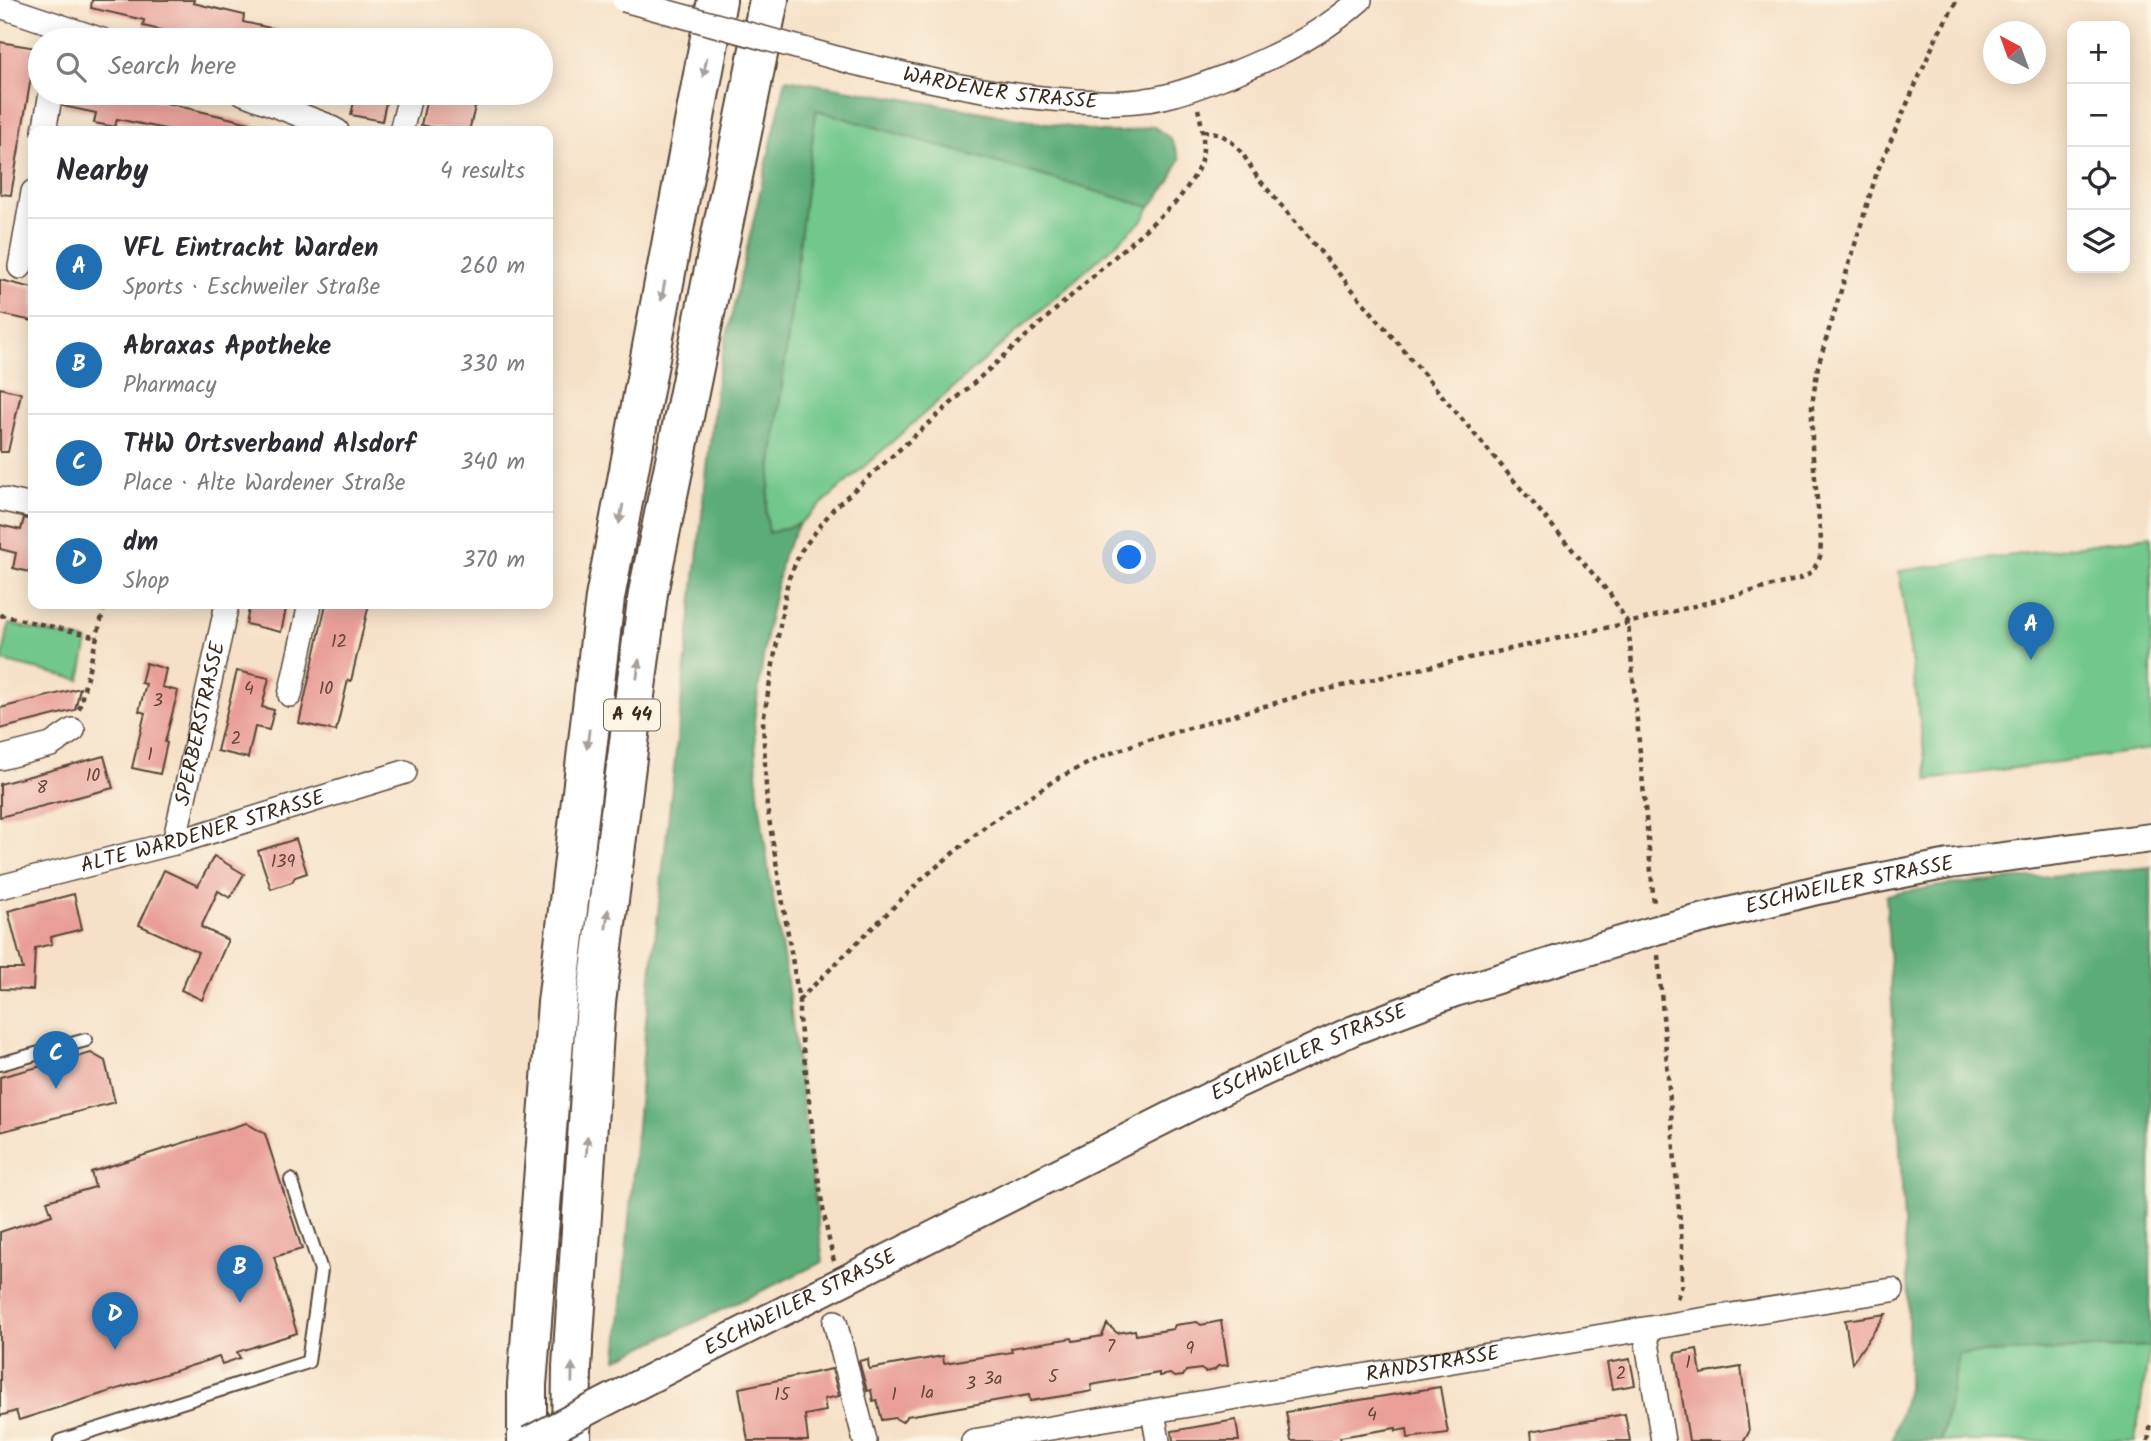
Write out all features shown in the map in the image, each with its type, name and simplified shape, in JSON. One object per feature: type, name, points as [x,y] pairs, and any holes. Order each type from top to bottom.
[{"type":"highway","name":"A 44","points":[[528,1441],[527,1385],[557,1003],[605,598],[717,0]]},
{"type":"highway","name":"A 44","points":[[571,1441],[572,1367],[596,1002],[648,593],[769,0]]},
{"type":"street","name":"WARDENER STRASSE","points":[[624,0],[851,62],[947,85],[1020,97],[1091,102],[1146,100],[1190,89],[1270,59],[1340,17],[1360,0]]},
{"type":"street","points":[[0,6],[50,28]]},
{"type":"street","points":[[45,126],[49,105]]},
{"type":"street","points":[[274,105],[328,126]]},
{"type":"street","points":[[402,126],[408,105]]},
{"type":"street","points":[[18,266],[28,217]]},
{"type":"street","points":[[0,499],[28,505]]},
{"type":"street","name":"SPERBERSTRASSE","points":[[174,843],[226,609]]},
{"type":"street","points":[[290,695],[309,609]]},
{"type":"street","points":[[0,758],[51,745],[74,730]]},
{"type":"street","name":"ALTE WARDENER STRASSE","points":[[0,887],[174,843],[405,772]]},
{"type":"street","name":"ESCHWEILER STRASSE","points":[[528,1441],[1217,1093],[1354,1030],[1455,992],[1656,930],[1817,890],[1949,864],[2151,838]]},
{"type":"street","name":"RANDSTRASSE","points":[[973,1441],[1892,1290]]},
{"type":"street","points":[[835,1322],[865,1441]]},
{"type":"street","points":[[1653,1328],[1663,1441]]},
{"type":"street","points":[[1153,1412],[1158,1441]]},
{"type":"lane","points":[[0,1064],[86,1040]]},
{"type":"lane","points":[[60,1441],[308,1362],[321,1270],[291,1180]]},
{"type":"path","points":[[800,1000],[923,878],[987,825],[1058,778],[1103,756],[1138,743],[1306,694],[1629,623],[1799,579],[1812,571],[1820,557],[1821,541],[1812,447],[1812,405],[1818,366],[1877,172],[1937,36],[1957,0]]},
{"type":"path","points":[[840,1282],[829,1240],[817,1162],[799,1019],[800,1000],[767,807],[763,721],[788,580],[801,551],[833,509],[1176,202],[1196,177],[1203,153],[1203,131],[1190,89]]},
{"type":"path","points":[[1203,131],[1223,134],[1242,153],[1266,187],[1610,594],[1629,623],[1682,1246],[1682,1285],[1675,1306],[1653,1328]]},
{"type":"path","points":[[74,730],[105,609]]},
{"type":"path","points":[[0,615],[98,636]]},
{"type":"path","points":[[2148,1441],[2151,1423]]},
{"type":"green space","points":[[786,79],[1100,132],[1124,132],[1153,126],[1171,139],[1180,159],[1169,183],[1150,207],[816,110],[766,512],[769,533],[799,524],[783,555],[768,624],[754,721],[758,792],[786,974],[823,1262],[617,1359],[646,1021],[717,379]]},
{"type":"green space","points":[[816,110],[1150,207],[1144,219],[799,524],[769,533],[766,512]]},
{"type":"green space","points":[[2151,536],[2151,749],[1928,780],[1899,571]]},
{"type":"green space","points":[[9,624],[88,641],[80,680],[2,661]]},
{"type":"green space","points":[[2151,867],[2150,1346],[1959,1354],[1941,1441],[1892,1441],[1908,1388],[1908,1296],[1886,895],[1947,885]]},
{"type":"green space","points":[[2150,1346],[2135,1441],[1941,1441],[1958,1354]]},
{"type":"building","points":[[92,0],[194,0],[193,3],[244,15],[243,22],[271,28],[152,28],[143,26],[144,20],[91,8]]},
{"type":"building","points":[[0,42],[28,47],[28,95],[11,195],[0,194]]},
{"type":"building","points":[[174,105],[254,124],[151,126],[117,119],[115,126],[110,126],[94,123],[96,113],[63,106]]},
{"type":"building","points":[[353,105],[385,105],[382,121],[351,115]]},
{"type":"building","points":[[425,105],[476,105],[470,126],[421,125]]},
{"type":"building","points":[[0,280],[28,287],[28,320],[0,314]]},
{"type":"building","points":[[0,388],[21,393],[8,452],[0,452]]},
{"type":"building","points":[[24,518],[28,519],[28,572],[13,568],[16,553],[0,549],[0,525],[21,530]]},
{"type":"building","points":[[249,609],[286,609],[281,632],[246,624]]},
{"type":"building","points":[[325,609],[368,609],[336,731],[299,723]]},
{"type":"building","points":[[146,663],[166,669],[162,687],[178,691],[160,774],[132,768],[145,713],[139,711],[146,684],[141,683]]},
{"type":"building","points":[[237,671],[269,678],[262,707],[274,710],[269,730],[255,727],[248,758],[217,751]]},
{"type":"building","points":[[80,688],[75,710],[0,729],[0,708]]},
{"type":"building","points":[[104,756],[113,788],[0,817],[0,784]]},
{"type":"building","points":[[296,839],[307,873],[295,877],[292,882],[271,889],[258,851]]},
{"type":"building","points":[[214,856],[244,874],[230,898],[218,891],[201,927],[228,940],[202,1000],[181,990],[198,952],[139,925],[164,870],[198,886]]},
{"type":"building","points":[[74,894],[82,929],[51,937],[52,944],[35,948],[33,990],[0,989],[0,969],[23,969],[8,911]]},
{"type":"building","points":[[91,1053],[105,1061],[115,1102],[0,1132],[0,1077]]},
{"type":"building","points":[[246,1123],[265,1134],[302,1249],[274,1257],[297,1333],[237,1352],[240,1358],[222,1364],[219,1357],[19,1420],[16,1411],[0,1416],[0,1232],[52,1215],[47,1201],[95,1187],[91,1172]]},
{"type":"building","points":[[1886,1314],[1852,1363],[1845,1320]]},
{"type":"building","points":[[1221,1321],[1228,1365],[1218,1366],[1214,1370],[1186,1371],[1183,1376],[1174,1377],[1170,1374],[1159,1376],[1159,1373],[1091,1385],[1092,1391],[1082,1393],[1030,1401],[1029,1395],[907,1416],[902,1422],[895,1418],[882,1420],[877,1400],[873,1401],[871,1390],[867,1391],[859,1361],[868,1359],[869,1369],[943,1356],[944,1363],[1012,1352],[1011,1348],[1102,1336],[1107,1324],[1117,1333],[1135,1330],[1136,1335],[1173,1329],[1175,1325],[1197,1322],[1201,1325]]},
{"type":"building","points":[[1697,1349],[1701,1374],[1741,1367],[1749,1432],[1744,1441],[1689,1441],[1675,1353]]},
{"type":"building","points":[[1630,1359],[1635,1385],[1612,1389],[1607,1363]]},
{"type":"building","points":[[832,1369],[839,1396],[824,1399],[826,1411],[805,1415],[808,1441],[748,1441],[739,1388]]},
{"type":"building","points":[[1440,1387],[1448,1433],[1408,1438],[1407,1429],[1396,1431],[1396,1428],[1340,1437],[1341,1441],[1291,1441],[1286,1412]]},
{"type":"building","points":[[1625,1414],[1630,1441],[1532,1441],[1531,1431]]},
{"type":"building","points":[[1236,1420],[1239,1441],[1173,1441],[1172,1431]]},
{"type":"place","name":"VFL Eintracht Warden","points":[[2031,660]]},
{"type":"place","name":"THW Ortsverband Alsdorf","points":[[56,1089]]},
{"type":"place","name":"Abraxas Apotheke","points":[[240,1303]]},
{"type":"place","name":"dm","points":[[115,1350]]}]
